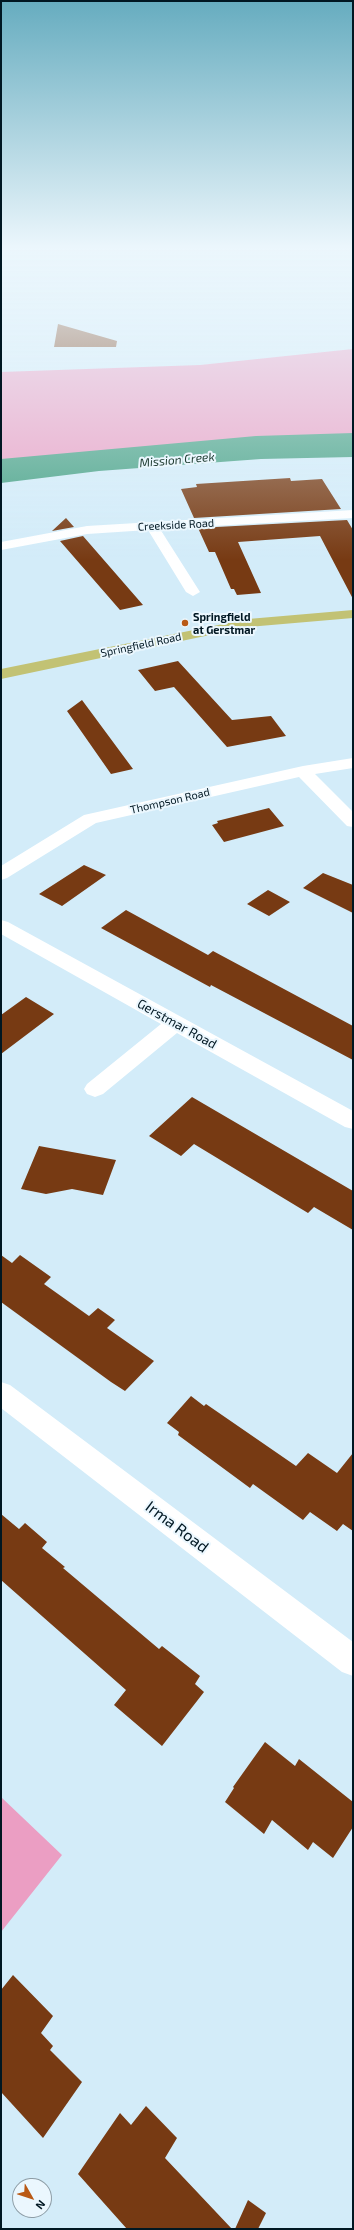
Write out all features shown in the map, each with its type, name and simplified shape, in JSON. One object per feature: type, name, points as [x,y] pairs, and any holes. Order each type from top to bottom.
[{"type":"main road","name":"Springfield Road","points":[[1,674],[248,623],[353,614]]},
{"type":"street","name":"Creekside Road","points":[[1,546],[87,530],[353,514]]},
{"type":"street","points":[[152,527],[193,592]]},
{"type":"street","name":"Thompson Road","points":[[1,874],[90,819],[303,770],[353,763]]},
{"type":"street","points":[[303,770],[353,822]]},
{"type":"street","name":"Gerstmar Road","points":[[1,926],[353,1121]]},
{"type":"street","points":[[95,1089],[176,1023]]},
{"type":"street","name":"Irma Road","points":[[1,1394],[353,1661]]},
{"type":"shaded area","points":[[324,352],[353,352],[353,438],[1,462],[1,372],[200,365]]},
{"type":"shaded area","points":[[1,1797],[62,1855],[1,1932]]},
{"type":"water","name":"Mission Creek","points":[[353,433],[353,457],[261,459],[99,471],[1,483],[1,459],[256,436]]},
{"type":"building","points":[[290,478],[291,481],[322,479],[341,509],[194,518],[181,489],[197,487],[196,484]]},
{"type":"building","points":[[66,518],[74,527],[52,531]]},
{"type":"building","points":[[347,520],[353,530],[353,599],[320,536],[238,542],[261,593],[237,595],[234,589],[231,589],[215,552],[209,552],[198,528]]},
{"type":"building","points":[[83,536],[143,605],[120,610],[60,541]]},
{"type":"building","points":[[178,661],[232,720],[271,716],[286,736],[227,747],[174,687],[155,691],[138,670]]},
{"type":"building","points":[[82,700],[133,769],[111,774],[67,711]]},
{"type":"building","points":[[269,808],[284,826],[224,842],[212,825],[218,823],[217,821]]},
{"type":"building","points":[[84,865],[106,875],[62,906],[39,894]]},
{"type":"building","points":[[323,873],[353,885],[353,913],[303,888]]},
{"type":"building","points":[[268,890],[290,902],[269,916],[247,904]]},
{"type":"building","points":[[126,910],[208,955],[213,951],[353,1026],[353,1060],[211,985],[210,987],[101,928]]},
{"type":"building","points":[[26,997],[54,1014],[1,1054],[1,1015]]},
{"type":"building","points":[[192,1097],[353,1191],[353,1230],[314,1207],[308,1213],[194,1144],[181,1156],[149,1136]]},
{"type":"building","points":[[39,1146],[116,1160],[103,1195],[72,1189],[46,1194],[21,1189]]},
{"type":"building","points":[[1,1255],[12,1263],[20,1255],[51,1277],[44,1284],[89,1316],[98,1308],[115,1320],[107,1328],[154,1361],[125,1391],[111,1382],[1,1302]]},
{"type":"building","points":[[191,1396],[204,1406],[206,1404],[296,1466],[308,1453],[337,1473],[353,1453],[353,1531],[343,1524],[337,1531],[310,1512],[303,1520],[253,1484],[250,1488],[178,1435],[179,1432],[167,1423]]},
{"type":"building","points":[[1,1514],[19,1529],[25,1523],[47,1542],[42,1548],[65,1567],[63,1568],[159,1649],[162,1646],[200,1676],[195,1684],[204,1692],[162,1746],[114,1705],[126,1690],[1,1580]]},
{"type":"building","points":[[265,1742],[295,1766],[299,1759],[353,1802],[353,1827],[333,1858],[313,1842],[308,1850],[272,1820],[264,1834],[225,1802],[234,1788],[233,1787]]},
{"type":"building","points":[[13,1975],[53,2016],[41,2033],[53,2046],[50,2050],[82,2082],[43,2138],[1,2092],[1,1990]]},
{"type":"building","points":[[146,2106],[177,2138],[165,2158],[232,2229],[127,2229],[78,2174],[120,2113],[131,2125]]},
{"type":"building","points":[[248,2200],[266,2213],[258,2229],[235,2229]]},
{"type":"place","name":"Springfield at Gerstmar","points":[[185,623]]}]
